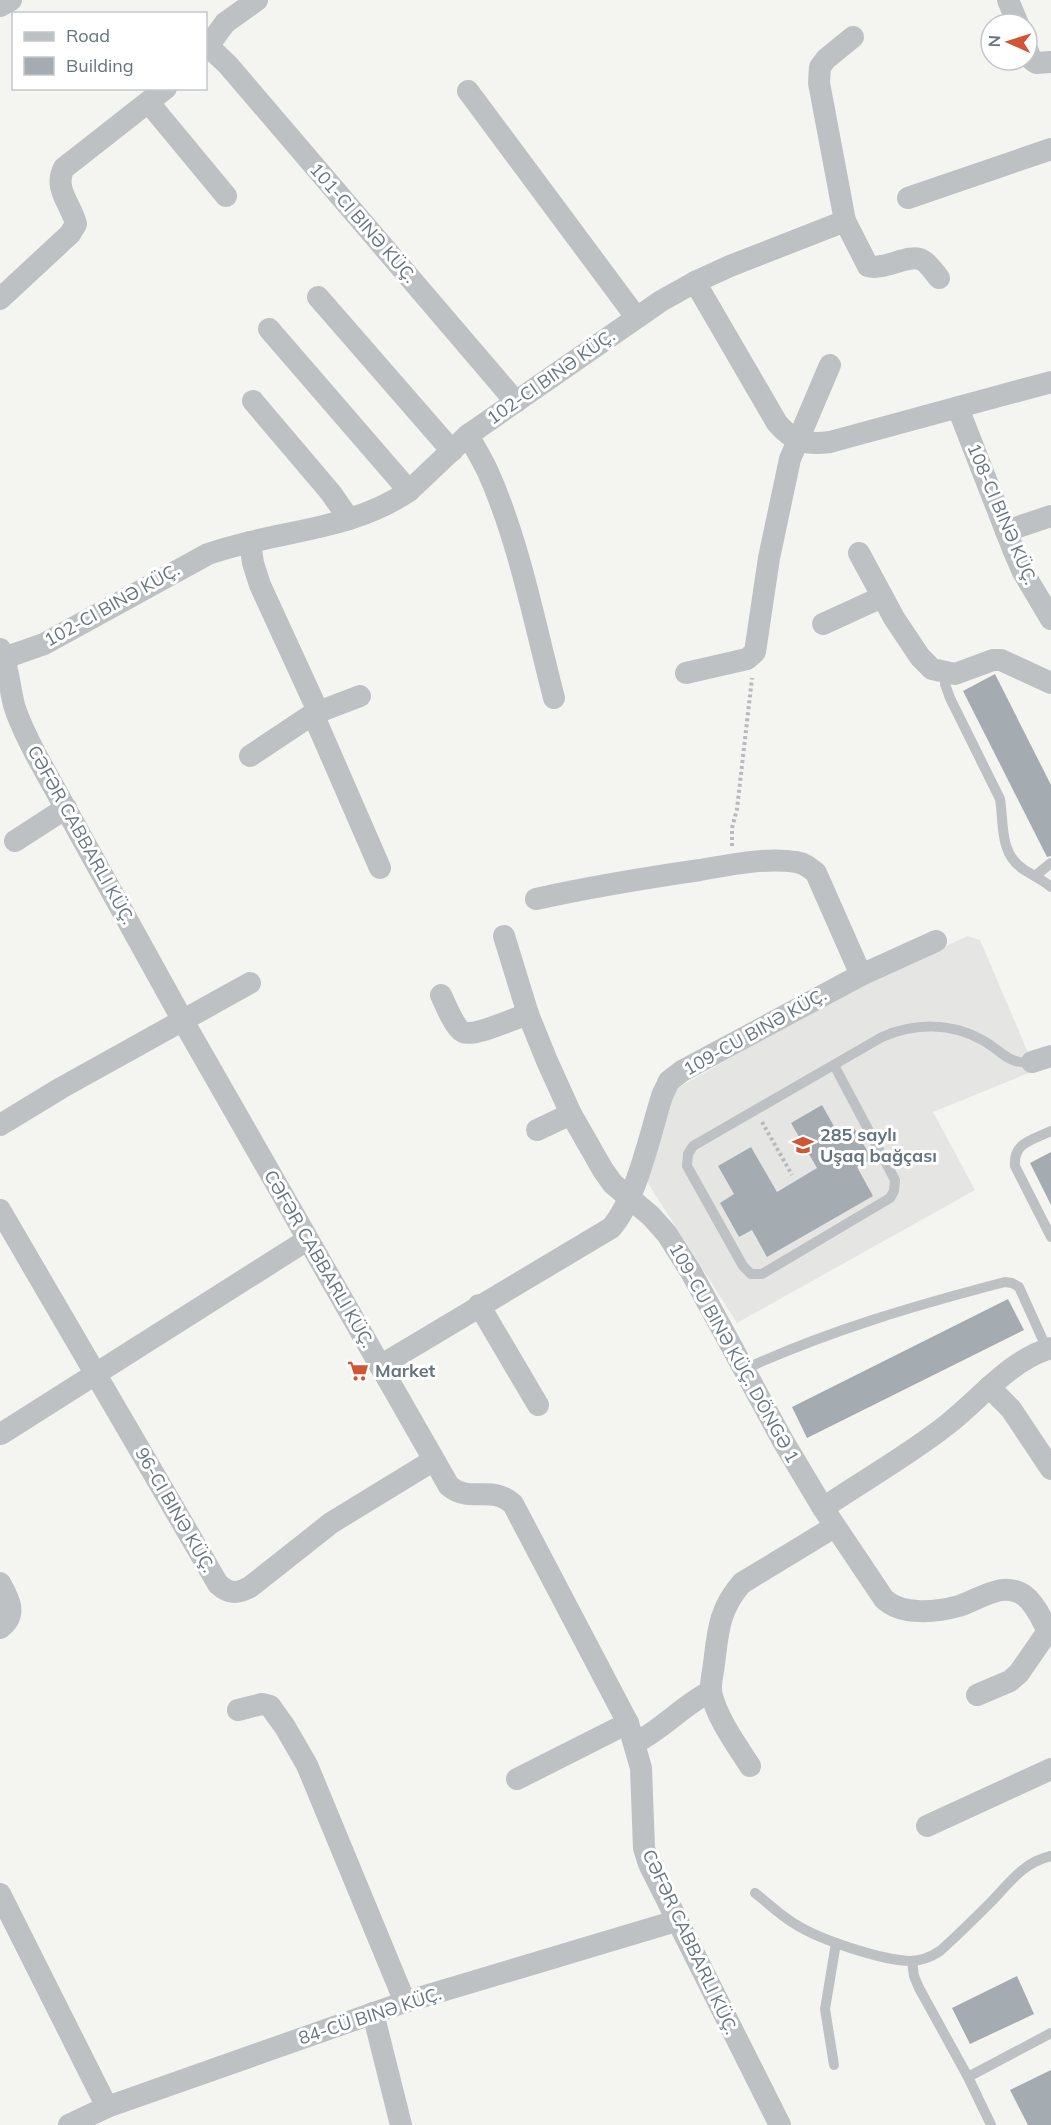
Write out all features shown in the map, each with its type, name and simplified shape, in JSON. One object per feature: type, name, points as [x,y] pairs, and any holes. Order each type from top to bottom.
[{"type":"street","points":[[0,6],[11,0]]},
{"type":"street","points":[[207,47],[231,7],[257,0]]},
{"type":"street","points":[[853,37],[826,59],[820,67],[819,83],[845,220],[868,266],[884,266],[917,258],[924,260],[939,278]]},
{"type":"street","name":"101-CI BINƏ KÜÇ.","points":[[207,47],[228,65],[516,402]]},
{"type":"street","points":[[468,91],[636,317]]},
{"type":"street","points":[[0,299],[70,234],[76,224],[73,211],[59,187],[60,176],[64,168],[158,96],[226,196]]},
{"type":"street","points":[[908,198],[1051,149]]},
{"type":"street","name":"102-CI BINƏ KÜÇ.","points":[[2,654],[44,644],[208,554],[250,542],[328,526],[380,508],[409,491],[460,443],[661,301],[730,266],[845,220]]},
{"type":"street","points":[[695,282],[777,423],[787,434],[797,440],[815,444],[830,442],[1051,382]]},
{"type":"street","points":[[318,297],[487,471],[500,504],[554,698]]},
{"type":"street","points":[[269,329],[409,491]]},
{"type":"street","points":[[686,673],[747,659],[755,652],[769,558],[790,459],[830,365]]},
{"type":"street","points":[[253,401],[331,493],[349,519]]},
{"type":"street","name":"108-CI BINƏ KÜÇ.","points":[[958,408],[1023,572],[1051,619]]},
{"type":"street","points":[[1006,531],[1051,516]]},
{"type":"street","points":[[250,542],[253,563],[260,585],[317,709],[313,714]]},
{"type":"street","points":[[859,553],[882,597],[920,657],[932,669],[955,674],[993,660],[1001,660],[1051,682]]},
{"type":"street","points":[[823,624],[882,597]]},
{"type":"street","points":[[2,654],[6,695],[20,723],[182,1019],[434,1460],[456,1492],[495,1494],[504,1496],[513,1504],[632,1733],[642,1780],[644,1848],[676,1922],[780,2125]]},
{"type":"street","points":[[250,756],[313,714],[360,696]]},
{"type":"street","points":[[313,714],[380,868]]},
{"type":"street","points":[[15,841],[66,808]]},
{"type":"street","points":[[536,899],[604,885],[733,865],[796,862],[806,865],[816,873],[861,975]]},
{"type":"street","name":"109-CU BINƏ KÜÇ. DÖNGƏ 1","points":[[504,936],[528,1014],[547,1061],[571,1113],[603,1170],[613,1184],[651,1216],[667,1234],[691,1272],[783,1441],[828,1518],[884,1599],[892,1606],[908,1611],[941,1609],[1003,1590],[1024,1596],[1050,1630]]},
{"type":"street","name":"109-CU BINƏ KÜÇ.","points":[[380,1366],[611,1228],[622,1215],[630,1198],[662,1096],[669,1081],[682,1071],[861,975],[936,941]]},
{"type":"street","points":[[0,1125],[182,1019],[250,983]]},
{"type":"street","points":[[441,995],[463,1032],[473,1033],[528,1014]]},
{"type":"street","points":[[537,1130],[571,1113]]},
{"type":"street","points":[[0,1210],[218,1584],[227,1592],[239,1593],[250,1587],[331,1523],[434,1460]]},
{"type":"street","points":[[1,1434],[307,1240]]},
{"type":"street","points":[[480,1305],[538,1405]]},
{"type":"street","points":[[750,1766],[720,1715],[711,1690],[719,1626],[731,1595],[742,1583],[947,1425],[989,1388],[1026,1360],[1049,1349]]},
{"type":"street","points":[[989,1388],[1011,1409],[1051,1469]]},
{"type":"street","points":[[0,1583],[9,1600],[11,1611],[9,1620],[0,1628]]},
{"type":"street","points":[[977,1695],[1010,1681],[1019,1673],[1050,1630]]},
{"type":"street","points":[[517,1779],[632,1733],[650,1736],[688,1704],[711,1690]]},
{"type":"street","points":[[238,1710],[262,1704],[270,1706],[307,1765],[405,2002]]},
{"type":"street","points":[[927,1826],[1051,1769]]},
{"type":"street","points":[[0,1894],[106,2108]]},
{"type":"street","name":"84-CÜ BINƏ KÜÇ.","points":[[69,2125],[106,2108],[405,2002],[676,1922]]},
{"type":"street","points":[[373,2013],[401,2125]]},
{"type":"lane","points":[[945,673],[945,684],[950,698],[1000,799],[1003,813],[1003,837],[1007,849],[1012,859],[1021,868],[1051,887]]},
{"type":"lane","points":[[1035,876],[1051,863]]},
{"type":"lane","points":[[834,1065],[895,1180],[894,1191],[890,1198],[762,1274],[751,1274],[743,1266],[687,1166],[688,1154],[693,1146],[882,1037],[900,1029],[941,1027],[983,1040],[1012,1061],[1020,1064],[1042,1059]]},
{"type":"lane","points":[[1051,1131],[1020,1146],[1014,1156],[1015,1166],[1051,1237]]},
{"type":"lane","points":[[745,1369],[812,1340],[923,1304],[1005,1282],[1012,1282],[1019,1287],[1049,1349]]},
{"type":"lane","points":[[755,1893],[794,1924],[812,1934],[836,1943],[912,1961],[932,1957],[940,1951],[994,1899],[1011,1878],[1040,1858],[1051,1856]]},
{"type":"lane","points":[[834,2065],[825,2009],[836,1943]]},
{"type":"lane","points":[[912,1961],[914,1976],[919,1988],[968,2077],[991,2125]]},
{"type":"lane","points":[[968,2077],[1051,2032]]},
{"type":"path","points":[[733,865],[732,828],[737,809],[753,680],[747,659]]},
{"type":"path","points":[[756,1110],[792,1175]]},
{"type":"shaded area","name":"285 saylı Uşaq bağçası","points":[[968,936],[980,940],[1034,1071],[933,1112],[975,1190],[737,1323],[644,1177],[676,1089],[863,983]]},
{"type":"building","points":[[995,674],[1051,785],[1051,856],[1047,857],[963,691]]},
{"type":"building","points":[[822,1105],[840,1137],[854,1128],[872,1159],[857,1167],[873,1196],[767,1257],[752,1230],[739,1237],[720,1203],[734,1194],[718,1166],[751,1147],[777,1192],[817,1168],[791,1123]]},
{"type":"building","points":[[1051,1152],[1051,1205],[1030,1163]]},
{"type":"building","points":[[1008,1299],[1024,1330],[807,1438],[792,1407]]},
{"type":"building","points":[[1017,1976],[1034,2014],[970,2044],[952,2008]]},
{"type":"building","points":[[1051,2070],[1051,2125],[1028,2125],[1010,2090]]},
{"type":"place","name":"285 saylı Uşaq bağçası","points":[[803,1145]]},
{"type":"place","name":"Market","points":[[358,1371]]}]
